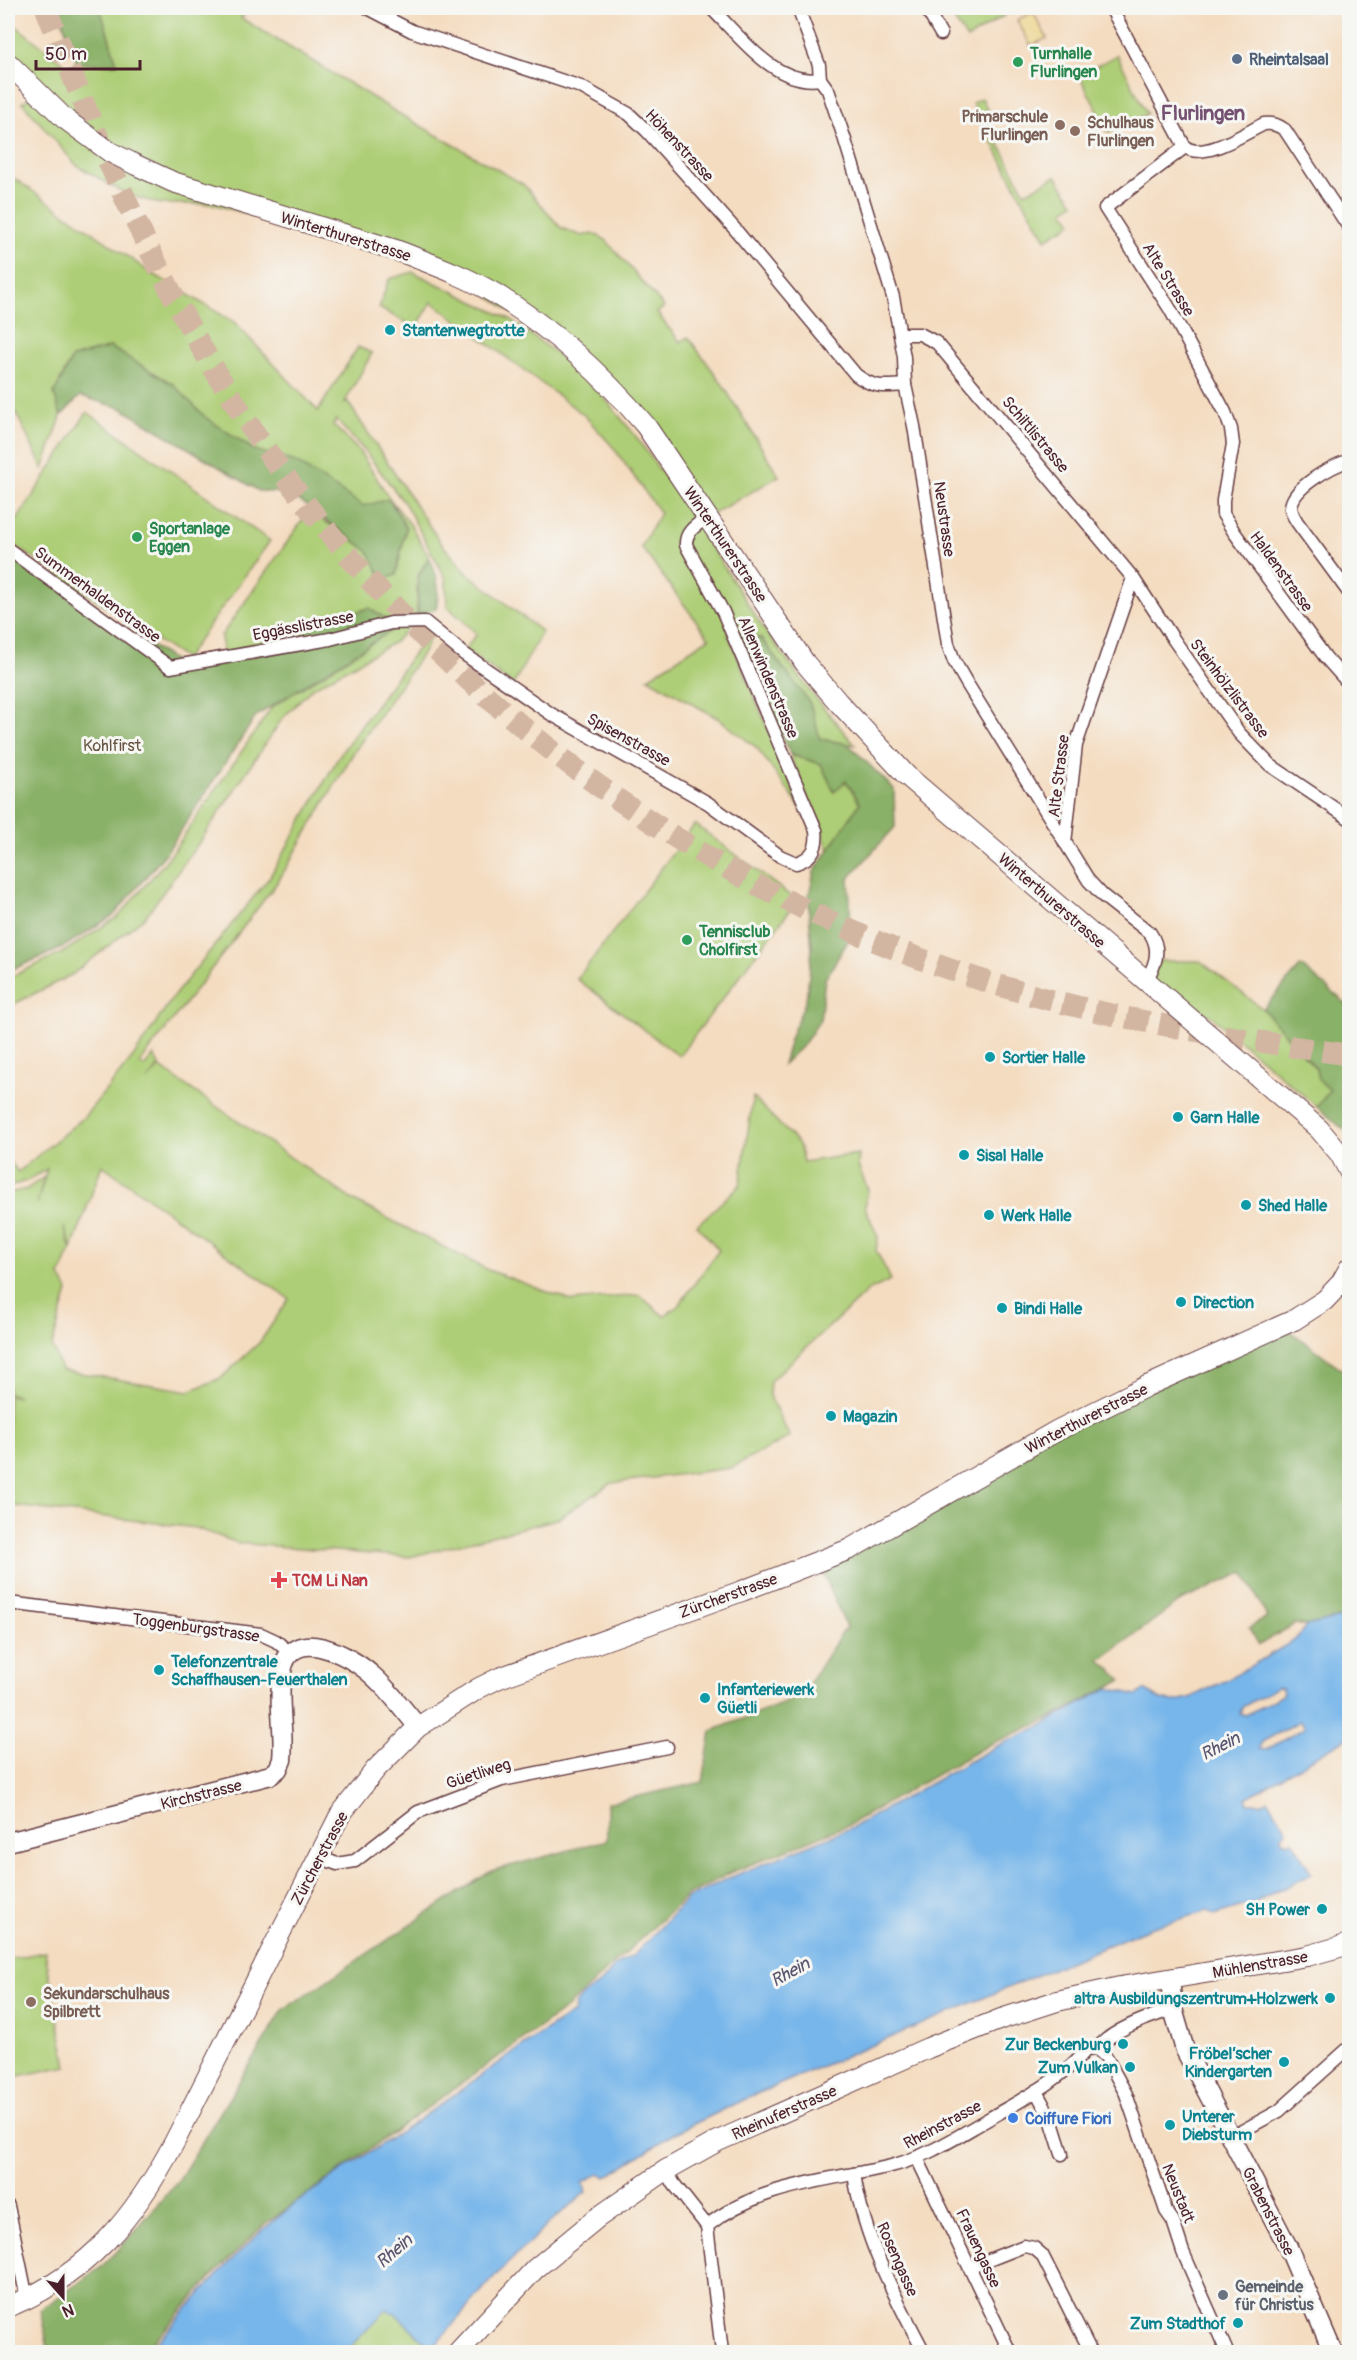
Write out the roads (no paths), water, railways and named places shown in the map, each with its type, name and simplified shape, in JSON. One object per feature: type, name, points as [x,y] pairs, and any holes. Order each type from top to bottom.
[{"type":"main road","name":"Winterthurerstrasse","points":[[8,63],[65,119],[110,152],[173,183],[396,250],[427,262],[493,293],[531,317],[570,347],[628,404],[657,441],[806,663],[872,740],[906,775],[1319,1129],[1340,1154],[1350,1173]]},
{"type":"main road","name":"Winterthurerstrasse","points":[[814,1564],[884,1531],[1067,1426],[1147,1386],[1294,1320],[1325,1300],[1341,1283],[1350,1267]]},
{"type":"main road","name":"Zürcherstrasse","points":[[8,2307],[27,2299],[64,2277],[88,2259],[113,2236],[152,2183],[340,1815],[376,1769],[418,1727],[456,1701],[499,1678],[814,1564]]},
{"type":"main road","name":"Mühlenstrasse","points":[[1170,1979],[1307,1956],[1350,1944]]},
{"type":"main road","name":"Rheinuferstrasse","points":[[458,2352],[535,2270],[597,2218],[666,2170],[718,2141],[928,2048],[1001,2019],[1068,1998],[1170,1979]]},
{"type":"street","name":"Höhenstrasse","points":[[368,8],[412,31],[581,87],[628,114],[654,139],[734,228],[856,375],[868,384],[881,387],[905,385]]},
{"type":"street","points":[[711,8],[770,64],[794,78],[820,79]]},
{"type":"street","name":"Neustrasse","points":[[798,8],[819,65],[820,79],[828,90],[883,261],[900,334],[906,373],[905,385],[914,426],[943,619],[954,661],[1089,881],[1103,896],[1155,939],[1156,961],[1153,971],[1145,981]]},
{"type":"street","points":[[926,8],[941,34]]},
{"type":"street","points":[[1111,8],[1185,147],[1201,152],[1264,124],[1269,123],[1280,127],[1285,130],[1350,229]]},
{"type":"street","name":"Alte Strasse","points":[[1185,147],[1105,208],[1170,309],[1225,412],[1233,444],[1231,463]]},
{"type":"street","name":"Schiltlistrasse","points":[[900,334],[920,334],[938,343],[1133,578]]},
{"type":"street","points":[[1350,460],[1304,486],[1295,494],[1291,510],[1297,522],[1350,594]]},
{"type":"street","name":"Haldenstrasse","points":[[1231,463],[1223,500],[1223,514],[1326,658],[1350,686]]},
{"type":"street","name":"Allenwindenstrasse","points":[[708,517],[690,531],[685,538],[686,545],[728,622],[816,830],[818,841],[813,854],[806,860]]},
{"type":"street","name":"Summerhaldenstrasse","points":[[8,549],[170,667]]},
{"type":"street","name":"Alte Strasse","points":[[1065,843],[1076,745],[1133,578]]},
{"type":"street","name":"Steinhölzlistrasse","points":[[1133,578],[1246,741],[1270,765],[1350,819]]},
{"type":"street","name":"Eggässlistrasse","points":[[170,667],[330,639],[391,623],[425,622],[439,634]]},
{"type":"street","name":"Spisenstrasse","points":[[439,634],[551,714],[708,803],[787,861],[796,863],[806,860]]},
{"type":"street","name":"Toggenburgstrasse","points":[[8,1603],[261,1634],[276,1641],[290,1653]]},
{"type":"street","points":[[290,1653],[302,1646],[311,1645],[338,1653],[357,1663],[372,1675],[418,1727]]},
{"type":"street","name":"Kirchstrasse","points":[[8,1842],[271,1774],[278,1769],[282,1760],[282,1669],[290,1653]]},
{"type":"street","name":"Güetliweg","points":[[319,1857],[337,1864],[355,1861],[418,1812],[502,1780],[667,1747]]},
{"type":"street","name":"Grabenstrasse","points":[[1170,1979],[1173,2009],[1185,2050],[1288,2247],[1333,2352]]},
{"type":"street","name":"Rheinstrasse","points":[[707,2226],[729,2211],[761,2195],[917,2158],[1036,2091],[1077,2062],[1086,2050],[1097,2049],[1104,2039],[1173,2009]]},
{"type":"street","points":[[1231,2137],[1279,2111],[1350,2047]]},
{"type":"street","name":"Neustadt","points":[[1097,2049],[1106,2057],[1126,2094],[1166,2211],[1173,2221],[1183,2252],[1227,2352]]},
{"type":"street","points":[[1036,2091],[1051,2119],[1062,2154]]},
{"type":"street","name":"Frauengasse","points":[[917,2158],[1010,2352]]},
{"type":"street","points":[[666,2170],[674,2184],[707,2226],[722,2352]]},
{"type":"street","name":"Rosengasse","points":[[854,2174],[863,2221],[874,2254],[924,2352]]},
{"type":"street","points":[[8,2207],[27,2299]]},
{"type":"street","points":[[970,2267],[1024,2246],[1034,2248],[1042,2255],[1091,2352]]},
{"type":"water","name":"Rhein","points":[[1349,1616],[1349,1737],[1246,1798],[1248,1803],[1262,1803],[1268,1799],[1287,1831],[1281,1837],[1282,1840],[1288,1842],[1292,1840],[1312,1874],[1256,1902],[1214,1915],[1208,1911],[1149,1928],[754,2095],[673,2134],[606,2177],[600,2173],[583,2182],[586,2192],[548,2224],[490,2281],[433,2348],[394,2312],[391,2313],[387,2309],[345,2352],[149,2352],[219,2274],[280,2215],[574,2012],[575,2004],[581,1997],[603,1981],[615,1966],[634,1955],[688,1898],[731,1877],[853,1827],[993,1748],[1041,1726],[1108,1688],[1137,1695],[1144,1690],[1162,1700],[1176,1701],[1189,1698],[1227,1680],[1295,1640],[1306,1626]],"holes":[[[1278,1687],[1282,1688],[1284,1694],[1246,1715],[1240,1713],[1242,1707]],[[1300,1721],[1304,1728],[1266,1750],[1259,1749],[1262,1742]]]},
{"type":"tunnel","points":[[46,8],[94,128],[148,246],[177,303],[242,415],[279,468],[351,559],[430,643],[516,722],[608,793],[706,856],[809,911],[915,957],[1065,1004],[1146,1022],[1350,1055]]},
{"type":"place","name":"Rheintalsaal","points":[[1237,59]]},
{"type":"place","name":"Turnhalle Flurlingen","points":[[1018,62]]},
{"type":"place","name":"Primarschule Flurlingen","points":[[1060,125]]},
{"type":"place","name":"Schulhaus Flurlingen","points":[[1075,131]]},
{"type":"place","name":"Stantenwegtrotte","points":[[390,330]]},
{"type":"place","name":"Sportanlage Eggen","points":[[137,537]]},
{"type":"place","name":"Tennisclub Cholfirst","points":[[687,940]]},
{"type":"place","name":"Sortier Halle","points":[[990,1057]]},
{"type":"place","name":"Garn Halle","points":[[1178,1117]]},
{"type":"place","name":"Sisal Halle","points":[[964,1155]]},
{"type":"place","name":"Shed Halle","points":[[1246,1205]]},
{"type":"place","name":"Werk Halle","points":[[989,1215]]},
{"type":"place","name":"Direction","points":[[1181,1302]]},
{"type":"place","name":"Bindi Halle","points":[[1002,1308]]},
{"type":"place","name":"Magazin","points":[[831,1416]]},
{"type":"place","name":"TCM Li Nan","points":[[279,1580]]},
{"type":"place","name":"Telefonzentrale Schaffhausen-Feuerthalen","points":[[159,1670]]},
{"type":"place","name":"Infanteriewerk Güetli","points":[[705,1698]]},
{"type":"place","name":"SH Power","points":[[1322,1909]]},
{"type":"place","name":"altra Ausbildungszentrum+Holzwerk","points":[[1330,1998]]},
{"type":"place","name":"Sekundarschulhaus Spilbrett","points":[[31,2002]]},
{"type":"place","name":"Zur Beckenburg","points":[[1123,2044]]},
{"type":"place","name":"Fröbel’scher Kindergarten","points":[[1284,2062]]},
{"type":"place","name":"Zum Vulkan","points":[[1130,2067]]},
{"type":"place","name":"Coiffure Fiori","points":[[1013,2118]]},
{"type":"place","name":"Unterer Diebsturm","points":[[1170,2125]]},
{"type":"place","name":"Gemeinde für Christus","points":[[1223,2295]]},
{"type":"place","name":"Zum Stadthof","points":[[1238,2323]]},
{"type":"district","name":"Flurlingen","points":[[1203,113]]},
{"type":"park label","name":"Kohlfirst","points":[[112,745]]}]
